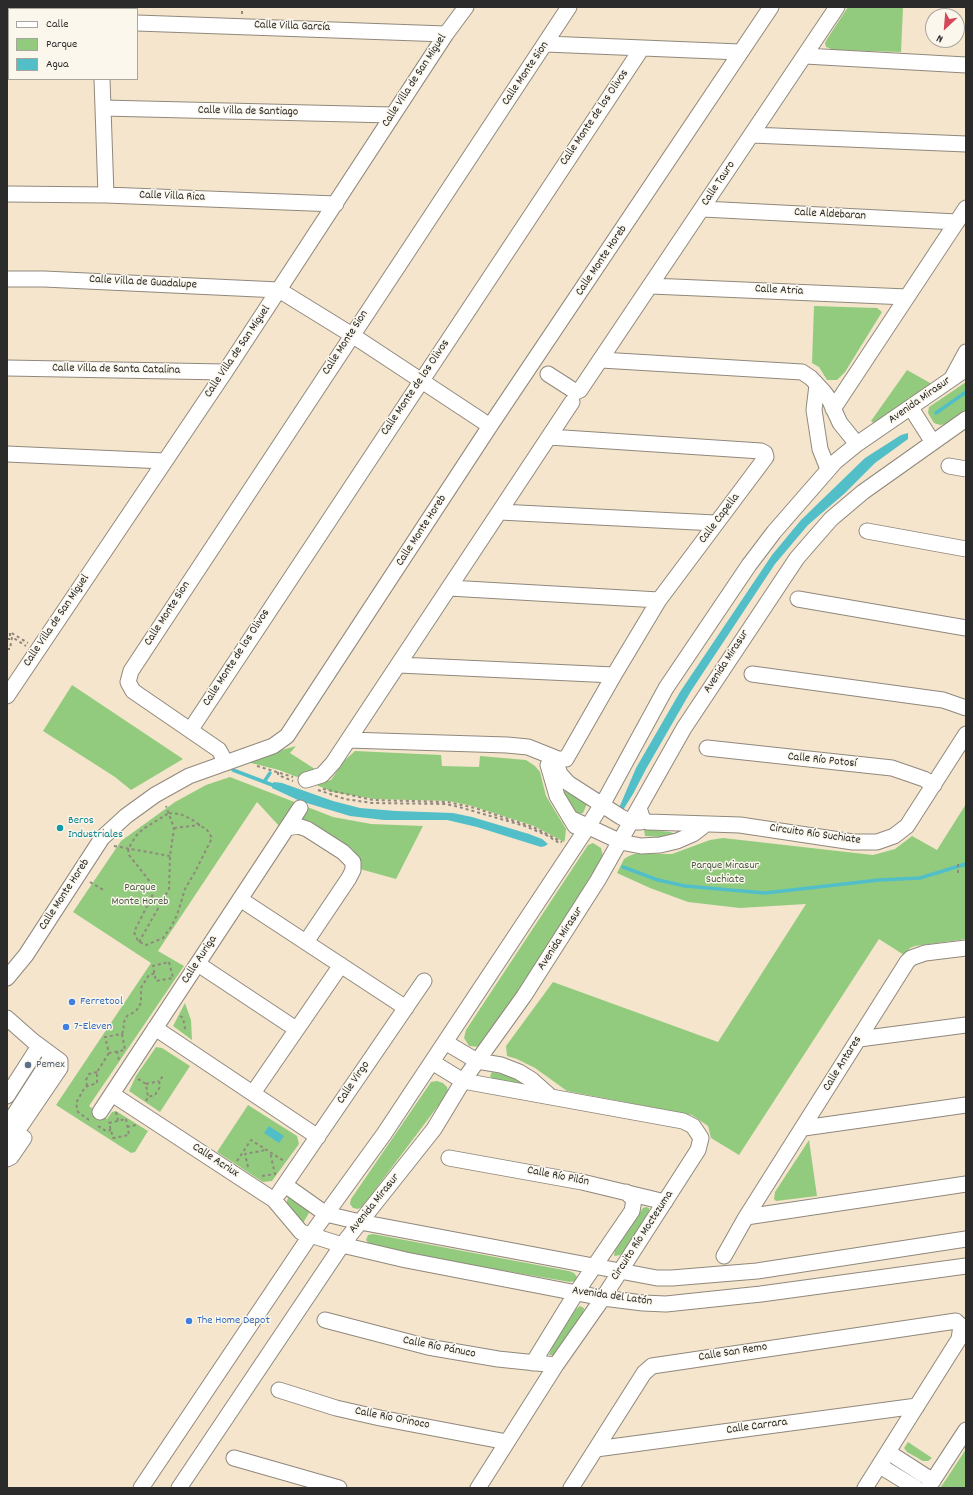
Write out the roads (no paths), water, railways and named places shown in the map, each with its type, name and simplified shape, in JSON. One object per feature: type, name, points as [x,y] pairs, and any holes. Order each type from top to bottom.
[{"type":"street","name":"Calle Villa de San Miguel","points":[[7,696],[225,372],[336,204],[392,115],[446,34],[466,7]]},
{"type":"street","name":"Calle Monte Sion","points":[[191,729],[133,691],[128,682],[131,671],[569,7]]},
{"type":"street","name":"Calle Monte Horeb","points":[[7,978],[26,955],[102,838],[126,816],[158,793],[189,776],[273,746],[287,736],[490,426],[771,7]]},
{"type":"street","name":"Calle Tauro","points":[[548,374],[578,392],[651,286],[837,7]]},
{"type":"street","name":"Calle Villa García","points":[[138,23],[446,34]]},
{"type":"street","points":[[546,44],[740,52]]},
{"type":"street","name":"Calle Monte de los Olivos","points":[[191,729],[642,48]]},
{"type":"street","points":[[805,56],[966,65]]},
{"type":"street","points":[[102,80],[106,195]]},
{"type":"street","name":"Calle Villa de Santiago","points":[[103,108],[392,115]]},
{"type":"street","points":[[752,135],[966,144]]},
{"type":"street","name":"Calle Villa Rica","points":[[7,194],[106,195],[336,204]]},
{"type":"street","name":"Calle Aldebaran","points":[[703,208],[957,222]]},
{"type":"street","points":[[834,409],[966,208]]},
{"type":"street","name":"Calle Villa de Guadalupe","points":[[7,279],[44,279],[279,290]]},
{"type":"street","name":"Calle Atria","points":[[651,286],[907,297]]},
{"type":"street","points":[[279,290],[352,335],[490,426]]},
{"type":"street","points":[[950,380],[966,352]]},
{"type":"street","points":[[601,360],[798,371],[805,373],[829,399],[840,423],[857,444]]},
{"type":"street","name":"Calle Villa de Santa Catalina","points":[[7,368],[225,372]]},
{"type":"street","name":"Avenida Mirasur","points":[[445,1042],[569,844],[587,828],[602,806],[666,688],[722,603],[774,532],[831,465],[857,444],[966,369]]},
{"type":"street","points":[[817,385],[814,410],[820,448],[831,465]]},
{"type":"street","points":[[306,783],[325,773],[399,665],[572,402]]},
{"type":"street","points":[[911,408],[932,441]]},
{"type":"street","name":"Avenida Mirasur","points":[[179,1488],[342,1245],[430,1134],[463,1081],[524,996],[572,923],[621,842],[684,728],[780,581],[807,546],[832,519],[863,492],[932,441],[966,419]]},
{"type":"street","name":"Calle Capella","points":[[549,437],[754,451],[765,454],[765,460],[715,523],[659,600],[614,675],[569,756],[564,760],[554,758]]},
{"type":"street","points":[[7,454],[165,461]]},
{"type":"street","points":[[949,466],[966,469]]},
{"type":"street","points":[[500,512],[715,523]]},
{"type":"street","points":[[867,531],[966,549]]},
{"type":"street","points":[[449,588],[659,600]]},
{"type":"street","points":[[798,598],[966,628]]},
{"type":"street","points":[[399,665],[614,675]]},
{"type":"street","points":[[752,674],[943,700],[966,708]]},
{"type":"street","points":[[191,729],[219,750],[226,762]]},
{"type":"street","name":"Circuito Río Suchiate","points":[[631,822],[740,825],[853,842],[877,842],[894,836],[907,826],[966,734]]},
{"type":"street","points":[[348,740],[507,744],[538,750],[554,758],[562,778],[602,806],[631,822]]},
{"type":"street","name":"Calle Río Potosí","points":[[707,748],[892,768],[924,779],[934,785]]},
{"type":"street","points":[[538,750],[549,767],[557,796],[576,830],[569,844]]},
{"type":"street","points":[[581,792],[599,795],[610,791]]},
{"type":"street","name":"Calle Auriga","points":[[100,1112],[300,808]]},
{"type":"street","points":[[639,808],[643,820],[648,822]]},
{"type":"street","points":[[570,818],[587,828],[621,842],[641,846],[669,844],[693,834],[706,824]]},
{"type":"street","points":[[287,828],[301,826],[307,829],[343,852],[353,862],[353,870],[349,878],[306,942]]},
{"type":"street","points":[[240,899],[406,1008]]},
{"type":"street","name":"Calle Antares","points":[[724,1256],[746,1217],[911,958],[925,953],[966,948]]},
{"type":"street","points":[[198,964],[296,1029]]},
{"type":"street","points":[[253,1093],[341,965]]},
{"type":"street","name":"Calle Virgo","points":[[274,1200],[424,981]]},
{"type":"street","points":[[7,1018],[46,1051],[60,1068],[7,1146]]},
{"type":"street","points":[[859,1039],[966,1025]]},
{"type":"street","points":[[155,1028],[318,1137]]},
{"type":"street","points":[[141,1488],[310,1236],[384,1134],[445,1042],[477,1062],[501,1065],[519,1072],[532,1080],[550,1096]]},
{"type":"street","points":[[7,1082],[46,1051]]},
{"type":"street","points":[[7,1096],[46,1051]]},
{"type":"street","points":[[7,1110],[46,1051]]},
{"type":"street","points":[[7,1126],[46,1051]]},
{"type":"street","points":[[432,1062],[463,1081]]},
{"type":"street","name":"Circuito Río Moctezuma","points":[[463,1081],[683,1121],[695,1128],[700,1135],[700,1145],[665,1202],[594,1312],[556,1365],[478,1488]]},
{"type":"street","points":[[7,1159],[11,1157],[43,1109],[44,1091]]},
{"type":"street","name":"Calle Acriux","points":[[112,1094],[274,1200],[301,1232],[310,1236]]},
{"type":"street","points":[[804,1128],[966,1105]]},
{"type":"street","name":"Calle Río Pilón","points":[[449,1158],[538,1172],[665,1202]]},
{"type":"street","points":[[746,1217],[966,1184]]},
{"type":"street","points":[[285,1185],[326,1214]]},
{"type":"street","name":"Circuito Río Moctezuma","points":[[533,1363],[576,1293],[632,1211],[634,1200],[626,1192]]},
{"type":"street","name":"Avenida del Latón","points":[[326,1214],[360,1222],[620,1272],[648,1277],[672,1278],[758,1271],[966,1239]]},
{"type":"street","name":"Avenida del Latón","points":[[310,1236],[406,1260],[603,1298],[643,1303],[666,1304],[762,1294],[966,1266]]},
{"type":"street","points":[[758,1271],[762,1294]]},
{"type":"street","name":"Calle Río Pánuco","points":[[325,1320],[428,1347],[533,1363],[556,1365]]},
{"type":"street","name":"Calle San Remo","points":[[572,1488],[644,1374],[652,1366],[952,1320],[959,1323],[961,1330],[959,1339],[917,1406]]},
{"type":"street","name":"Calle Río Orinoco","points":[[279,1390],[336,1408],[380,1418],[507,1442]]},
{"type":"street","points":[[865,1488],[917,1406]]},
{"type":"street","name":"Calle Carrara","points":[[596,1449],[917,1406]]},
{"type":"street","points":[[888,1452],[931,1484],[966,1430]]},
{"type":"street","points":[[234,1458],[339,1488]]},
{"type":"street","points":[[880,1466],[916,1488]]},
{"type":"water","points":[[908,433],[908,439],[875,463],[845,493],[808,525],[775,564],[691,691],[623,810],[619,808],[636,768],[680,692],[772,555],[801,520],[865,458],[901,435]]},
{"type":"water","points":[[274,782],[282,783],[333,801],[360,808],[453,813],[472,817],[529,834],[542,839],[548,844],[541,847],[477,827],[447,820],[384,820],[350,816],[300,801],[272,788],[272,784]]},
{"type":"water","points":[[269,1126],[284,1136],[279,1143],[264,1133]]},
{"type":"waterway","points":[[936,413],[966,392]]},
{"type":"waterway","points":[[233,770],[275,786]]},
{"type":"waterway","points":[[264,782],[270,773]]},
{"type":"waterway","points":[[623,867],[658,880],[685,886],[765,893],[879,880],[920,878],[966,864]]},
{"type":"place","name":"Beros Industriales","points":[[60,828]]},
{"type":"place","name":"Ferretool","points":[[72,1002]]},
{"type":"place","name":"7-Eleven","points":[[66,1027]]},
{"type":"place","name":"Pemex","points":[[28,1065]]},
{"type":"place","name":"The Home Depot","points":[[189,1321]]},
{"type":"park label","name":"Parque Mirasur Suchiate","points":[[725,873]]},
{"type":"park label","name":"Parque Monte Horeb","points":[[140,895]]}]
